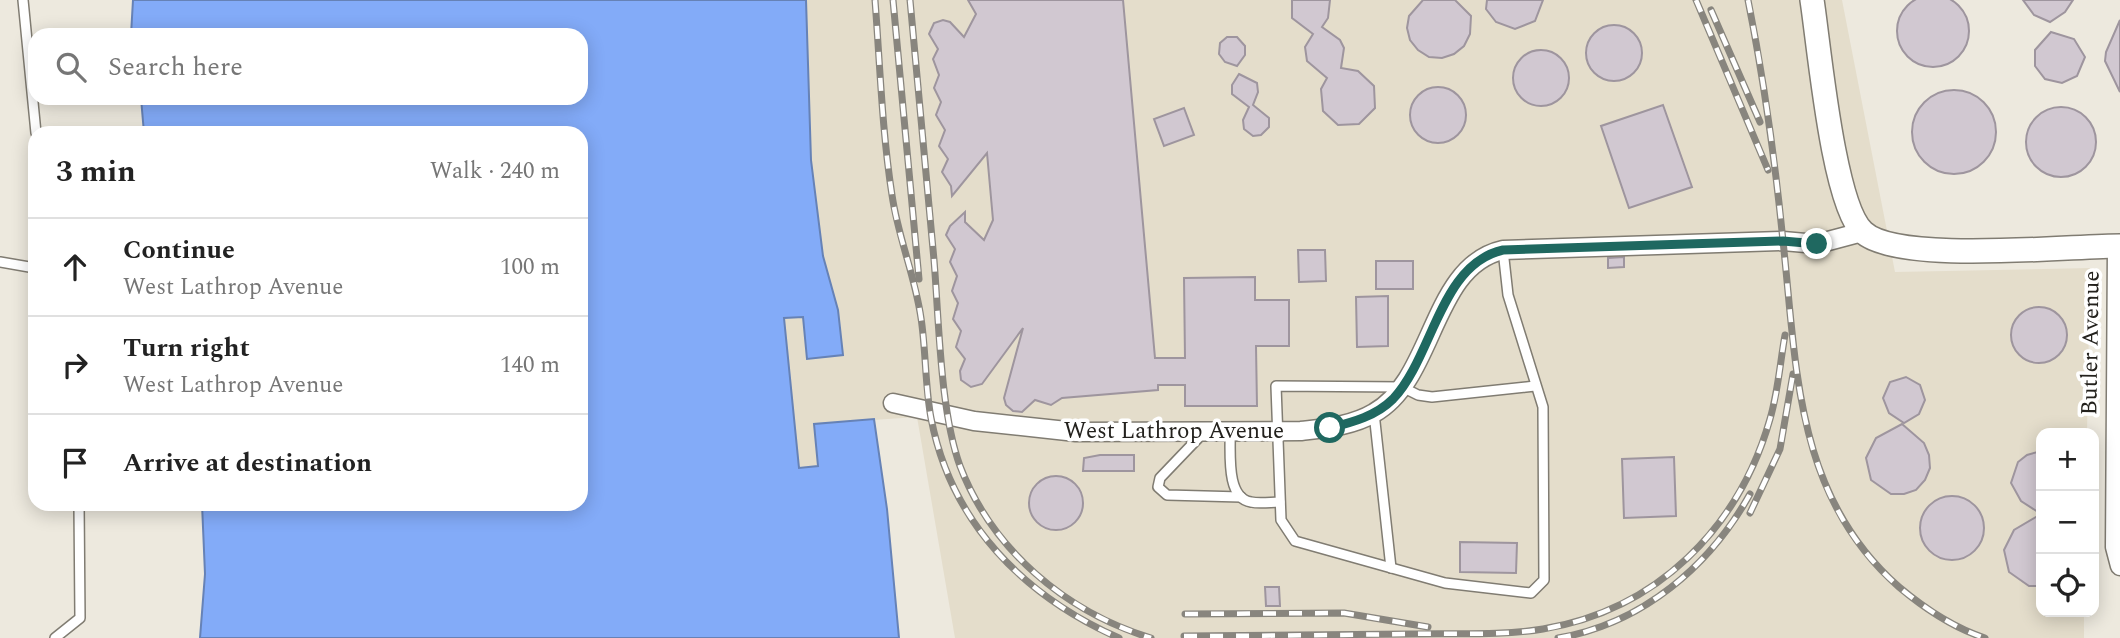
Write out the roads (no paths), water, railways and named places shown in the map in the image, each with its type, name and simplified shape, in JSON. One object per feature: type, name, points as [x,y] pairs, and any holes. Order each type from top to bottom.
[{"type":"street","points":[[1811,0],[1838,172],[1847,205],[1862,232],[1885,244],[1922,250],[2118,246]]},
{"type":"street","name":"West Lathrop Avenue","points":[[893,403],[974,421],[1076,432],[1276,431],[1330,428],[1374,413],[1402,387],[1456,286],[1473,263],[1485,254],[1503,250],[1783,241],[1817,244],[1862,232]]},
{"type":"street","name":"Butler Avenue","points":[[2118,246],[2115,547],[2120,566]]},
{"type":"lane","points":[[23,0],[28,51]]},
{"type":"lane","points":[[33,105],[35,126]]},
{"type":"lane","points":[[1503,250],[1508,295],[1543,407],[1544,580],[1531,593],[1445,583],[1295,541],[1281,520],[1276,386],[1402,387],[1418,395],[1432,397],[1535,386]]},
{"type":"lane","points":[[0,262],[28,267]]},
{"type":"lane","points":[[1374,413],[1391,568]]},
{"type":"lane","points":[[1204,431],[1160,478],[1158,487],[1167,495],[1241,497],[1249,502],[1280,502]]},
{"type":"lane","points":[[1230,431],[1233,479],[1241,497]]},
{"type":"lane","points":[[55,638],[80,618],[79,511]]},
{"type":"water","points":[[133,0],[806,0],[811,160],[823,256],[838,310],[843,355],[807,359],[803,317],[784,318],[799,468],[818,466],[814,424],[874,419],[887,509],[899,638],[200,638],[205,574],[202,511],[588,511],[588,126],[143,126],[142,105],[588,105],[588,28],[131,28]]},
{"type":"railway","points":[[875,0],[892,195],[918,302],[929,406],[941,456],[955,491],[974,523],[997,552],[1023,578],[1052,601],[1119,638]]},
{"type":"railway","points":[[893,0],[919,279]]},
{"type":"railway","points":[[910,0],[944,392],[953,444],[960,466],[991,525],[1036,574],[1090,612],[1151,638]]},
{"type":"railway","points":[[1696,0],[1768,170]]},
{"type":"railway","points":[[1748,0],[1773,150],[1798,383],[1807,428],[1820,471],[1839,513],[1865,551],[1899,587],[1940,617],[1985,638]]},
{"type":"railway","points":[[1711,10],[1760,122]]},
{"type":"railway","points":[[1184,636],[1510,633],[1543,629],[1584,619],[1622,604],[1657,583],[1688,558],[1715,528],[1737,495],[1756,459],[1770,419],[1785,335]]},
{"type":"railway","points":[[1750,513],[1780,449],[1793,374]]},
{"type":"railway","points":[[1558,638],[1589,631],[1618,620],[1671,588],[1715,545],[1750,494]]},
{"type":"railway","points":[[1185,614],[1344,613],[1428,627]]}]
